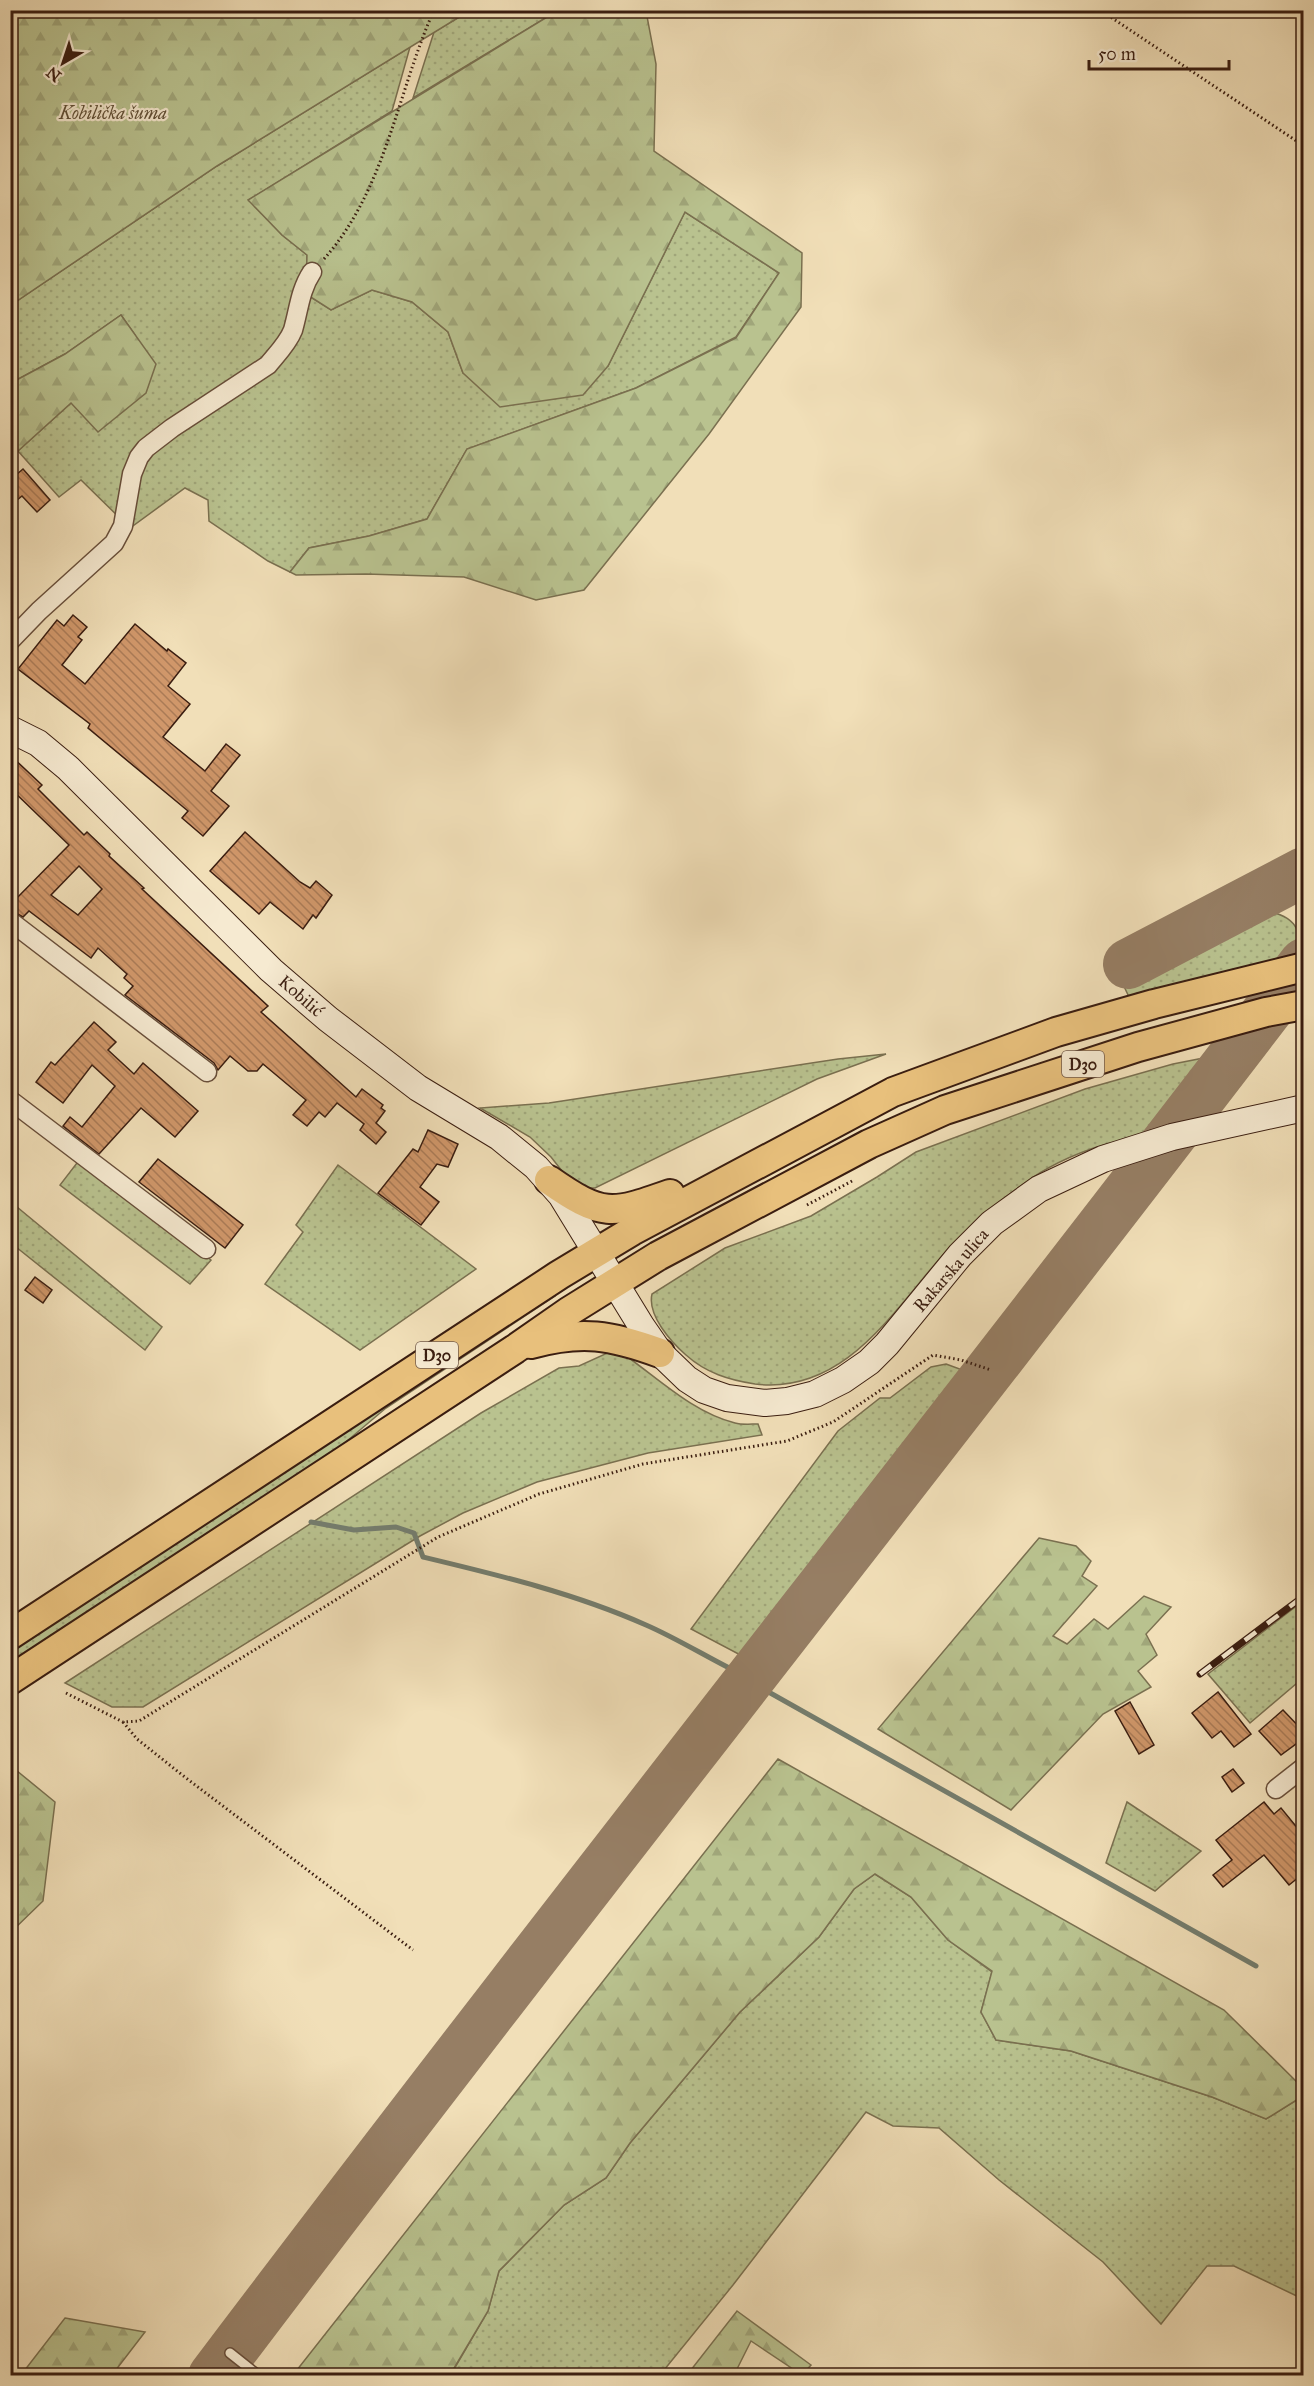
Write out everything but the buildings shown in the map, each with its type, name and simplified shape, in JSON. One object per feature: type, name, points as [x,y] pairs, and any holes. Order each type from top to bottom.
[{"type":"main road","name":"Kobilić","points":[[10,729],[38,743],[68,768],[272,970],[328,1019],[418,1088],[499,1137],[549,1180],[660,1353]]},
{"type":"main road","name":"D30","points":[[10,1635],[548,1283],[632,1231],[823,1128],[893,1092],[1056,1032],[1220,986],[1304,967]]},
{"type":"main road","name":"D30","points":[[10,1680],[515,1349],[567,1312],[658,1256],[869,1144],[945,1110],[1138,1047],[1266,1012],[1304,1005]]},
{"type":"main road","name":"Rakarska ulica","points":[[660,1353],[673,1367],[704,1390],[727,1398],[748,1402],[788,1401],[815,1394],[843,1380],[869,1362],[887,1344],[960,1254],[992,1223],[1039,1189],[1103,1158],[1202,1128],[1304,1108]]},
{"type":"main road","points":[[549,1180],[587,1204],[598,1208],[620,1210],[670,1194],[779,1140],[823,1128]]},
{"type":"main road","points":[[515,1349],[556,1337],[593,1335],[622,1339],[660,1353]]},
{"type":"street","points":[[10,641],[39,611],[114,543],[123,526],[132,474],[146,448],[172,428],[268,365],[281,350],[292,332],[303,286],[312,272]]},
{"type":"street","points":[[10,921],[207,1072]]},
{"type":"street","points":[[10,1100],[206,1249]]},
{"type":"street","points":[[1276,1789],[1304,1767]]},
{"type":"lane","points":[[231,2353],[259,2376]]},
{"type":"path","points":[[312,272],[335,246],[369,190],[397,118],[414,62],[434,10]]},
{"type":"path","points":[[1100,10],[1304,146]]},
{"type":"path","points":[[801,1208],[856,1179]]},
{"type":"path","points":[[123,1722],[139,1721],[438,1537],[539,1494],[643,1464],[787,1441],[833,1422],[933,1355],[960,1360],[991,1370]]},
{"type":"path","points":[[66,1693],[123,1722],[137,1739],[186,1778],[413,1950]]},
{"type":"green space","name":"Kobilička šuma","points":[[11,10],[469,11],[217,166],[11,305]]},
{"type":"green space","points":[[469,11],[557,11],[413,98],[434,32]]},
{"type":"green space","points":[[557,11],[646,11],[656,64],[654,151],[802,253],[801,307],[709,434],[584,590],[536,600],[464,577],[366,574],[296,575],[290,572],[309,548],[369,536],[427,519],[467,449],[636,388],[736,338],[779,273],[685,212],[608,366],[583,395],[500,407],[463,373],[448,332],[412,302],[372,290],[331,310],[306,294],[307,255],[282,235],[248,200]]},
{"type":"green space","points":[[410,47],[392,111],[249,200],[282,235],[307,255],[306,294],[331,310],[372,290],[412,302],[448,332],[463,373],[608,366],[685,212],[779,273],[736,337],[636,388],[467,449],[427,519],[369,536],[309,548],[290,572],[268,561],[209,521],[208,500],[185,488],[130,528],[81,480],[59,497],[18,451],[71,403],[135,335],[121,315],[65,354],[11,383],[11,305],[217,166]]},
{"type":"green space","points":[[121,315],[156,364],[146,393],[98,432],[71,403],[18,451],[11,443],[11,383],[65,354]]},
{"type":"green space","points":[[1271,912],[1287,918],[1296,929],[1298,942],[1292,959],[1129,997],[1122,982]]},
{"type":"green space","points":[[886,1054],[817,1079],[595,1188],[581,1188],[566,1176],[551,1157],[530,1137],[480,1108],[549,1103],[838,1059]]},
{"type":"green space","points":[[1219,1055],[1180,1107],[1160,1129],[1103,1145],[1071,1157],[1031,1178],[1003,1199],[950,1247],[889,1319],[867,1341],[843,1361],[817,1375],[788,1384],[755,1384],[718,1375],[686,1355],[661,1328],[653,1311],[652,1294],[725,1248],[811,1216],[916,1152],[1085,1089],[1173,1064]]},
{"type":"green space","points":[[80,1159],[211,1260],[190,1284],[60,1185]]},
{"type":"green space","points":[[338,1165],[476,1269],[360,1350],[265,1284],[303,1232],[296,1225]]},
{"type":"green space","points":[[11,1202],[162,1327],[145,1350],[11,1243]]},
{"type":"green space","points":[[553,1293],[555,1296],[386,1408],[328,1457],[11,1666],[11,1649]]},
{"type":"green space","points":[[616,1349],[687,1401],[718,1418],[735,1423],[758,1424],[762,1435],[648,1453],[537,1482],[463,1513],[420,1536],[143,1707],[112,1707],[65,1683],[481,1413],[559,1368],[579,1366]]},
{"type":"green space","points":[[946,1364],[968,1372],[748,1659],[691,1629],[838,1431],[880,1398],[890,1398],[931,1367]]},
{"type":"green space","points":[[1039,1538],[1076,1546],[1091,1561],[1082,1576],[1097,1586],[1053,1636],[1067,1644],[1094,1619],[1108,1629],[1144,1596],[1171,1607],[1146,1634],[1157,1655],[1138,1671],[1151,1687],[1103,1714],[1011,1810],[878,1729]]},
{"type":"green space","points":[[1303,1601],[1303,1678],[1250,1723],[1208,1674]]},
{"type":"green space","points":[[778,1759],[1224,2010],[1303,2088],[1303,2096],[1266,2119],[1212,2097],[1071,2051],[996,2040],[981,2012],[992,1971],[948,1940],[911,1897],[875,1874],[854,1889],[819,1937],[740,2012],[630,2143],[606,2178],[564,2205],[499,2271],[488,2311],[450,2375],[293,2375]]},
{"type":"green space","points":[[11,1766],[55,1802],[43,1901],[11,1932]]},
{"type":"green space","points":[[1127,1802],[1201,1851],[1155,1891],[1106,1863]]},
{"type":"green space","points":[[875,1874],[911,1897],[948,1940],[992,1972],[981,2012],[996,2040],[1071,2051],[1212,2097],[1266,2119],[1303,2096],[1303,2299],[1234,2266],[1207,2266],[1161,2324],[1103,2262],[999,2180],[939,2128],[893,2126],[866,2112],[733,2285],[660,2375],[450,2376],[488,2311],[499,2271],[564,2205],[606,2178],[630,2143],[740,2012],[819,1937],[854,1889]]},
{"type":"green space","points":[[737,2311],[811,2365],[802,2375],[751,2341],[734,2375],[687,2375]]},
{"type":"green space","points":[[65,2318],[145,2332],[112,2375],[21,2375]]},
{"type":"waterway","points":[[311,1522],[354,1530],[396,1527],[414,1533],[423,1557],[508,1578],[591,1603],[657,1630],[735,1671]]},
{"type":"waterway","points":[[765,1690],[1256,1966]]},
{"type":"taxiway","points":[[1128,964],[1304,872]]},
{"type":"taxiway","points":[[213,2376],[484,2021],[1032,1317],[1304,963]]},
{"type":"railway","points":[[1200,1674],[1304,1596]]}]
